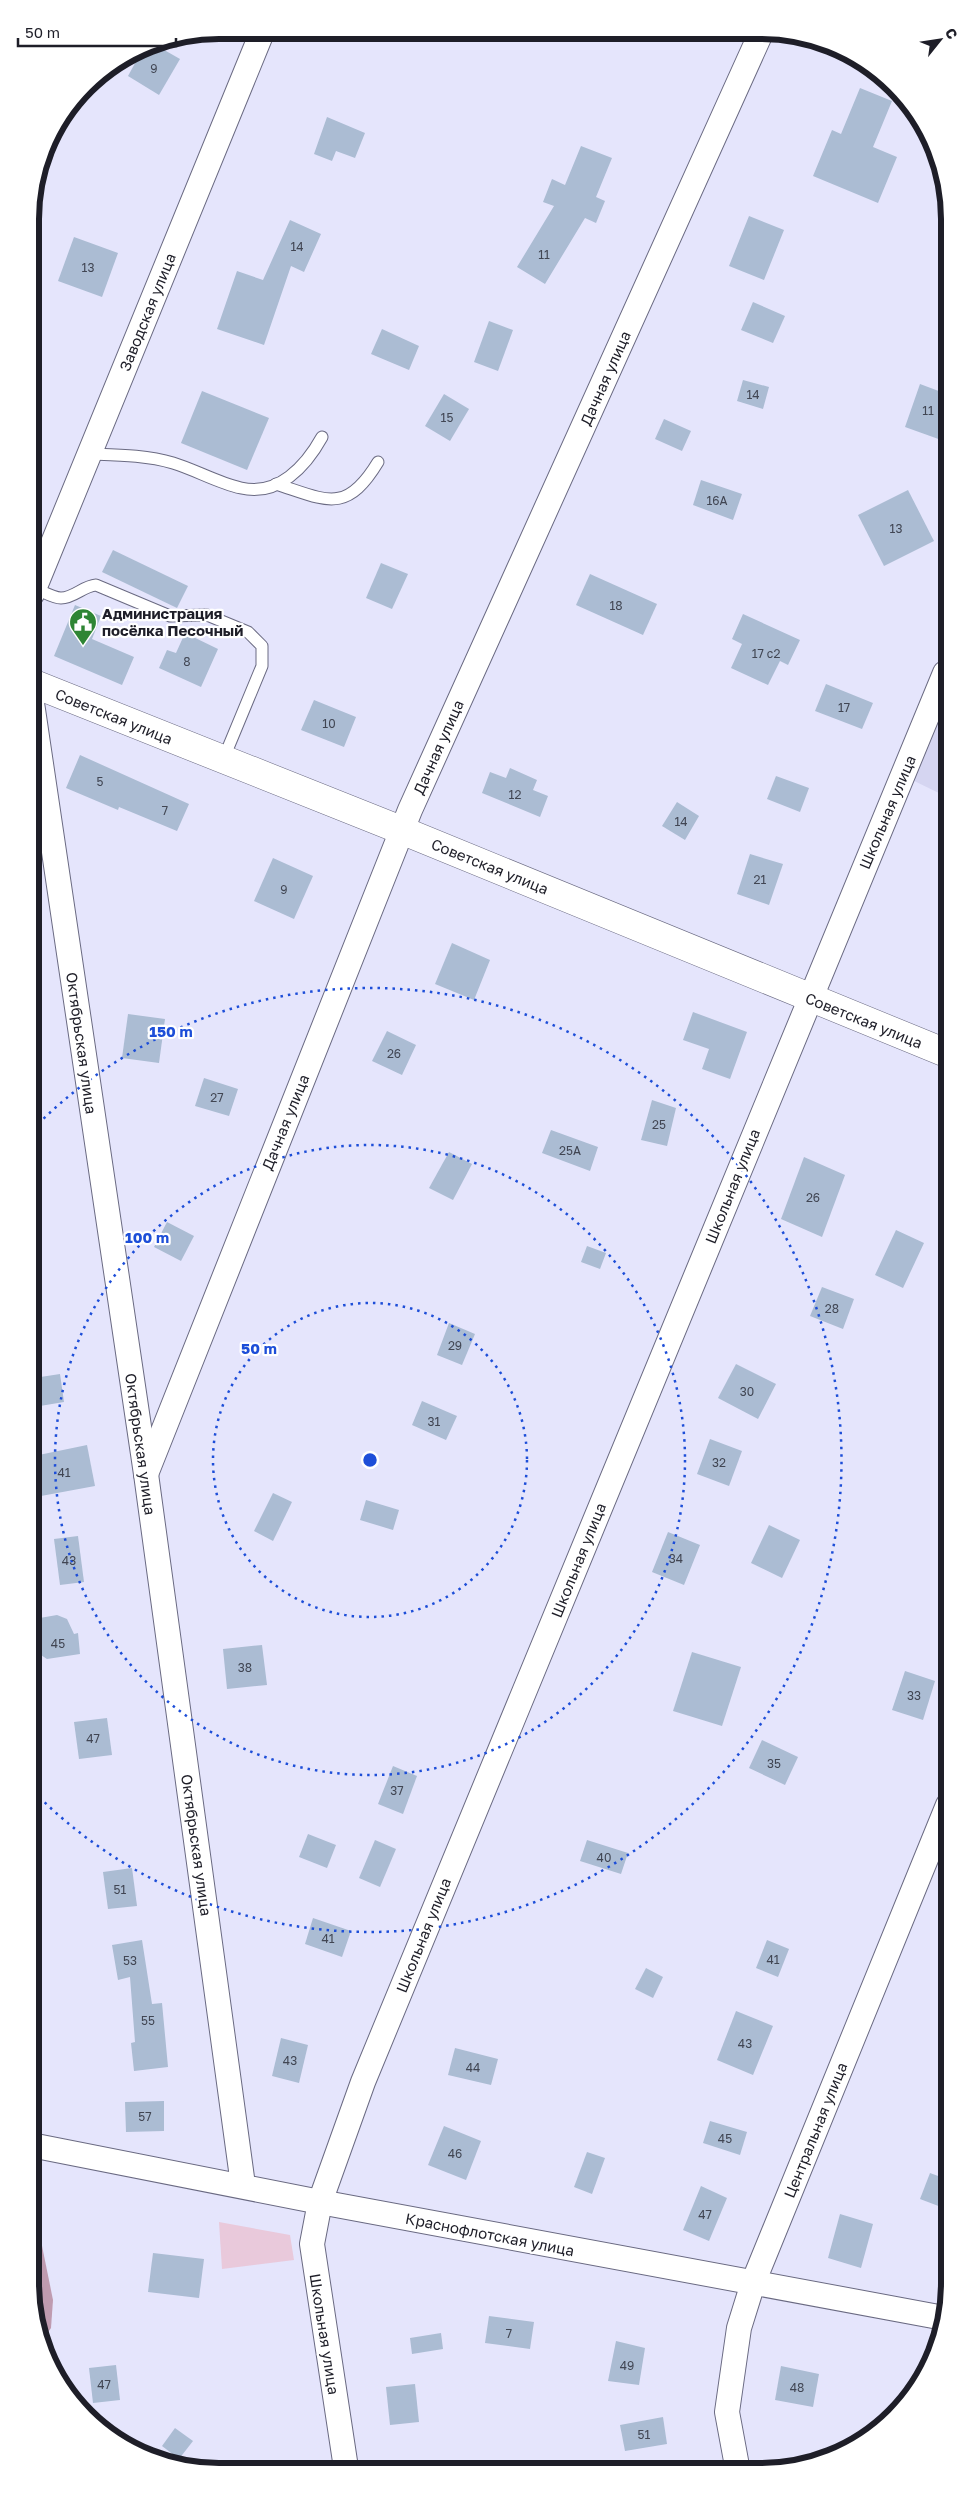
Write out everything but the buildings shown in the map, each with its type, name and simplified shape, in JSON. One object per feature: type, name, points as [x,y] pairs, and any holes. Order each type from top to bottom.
[{"type":"main road","name":"Советская улица","points":[[39,686],[401,830],[941,1051]]},
{"type":"street","name":"Заводская улица","points":[[39,576],[259,39]]},
{"type":"street","name":"Дачная улица","points":[[146,1474],[401,830],[758,39]]},
{"type":"street","name":"Школьная улица","points":[[345,2463],[312,2244],[320,2202],[363,2082],[809,998],[941,683]]},
{"type":"street","name":"Октябрьская улица","points":[[39,750],[146,1474],[244,2185]]},
{"type":"street","name":"Центральная улица","points":[[736,2463],[727,2412],[739,2328],[753,2283],[941,1822]]},
{"type":"street","name":"Краснофлотская улица","points":[[39,2147],[244,2185],[320,2202],[938,2317]]},
{"type":"lane","points":[[89,454],[133,456],[172,463],[241,488],[258,490],[276,484],[294,474],[310,459],[322,437]]},
{"type":"lane","points":[[276,484],[328,500],[342,498],[357,490],[378,462]]},
{"type":"lane","points":[[39,593],[59,598],[71,595],[88,585],[96,585],[170,616],[207,615],[248,632],[262,646],[262,666],[223,760]]},
{"type":"shaded area","points":[[941,682],[941,794],[902,775]]},
{"type":"shaded area","points":[[219,2222],[290,2235],[294,2260],[222,2269]]},
{"type":"shaded area","points":[[39,2236],[53,2300],[51,2328],[46,2334],[40,2306]]},
{"type":"place","name":"Администрация посёлка Песочный","points":[[83,646]]}]
